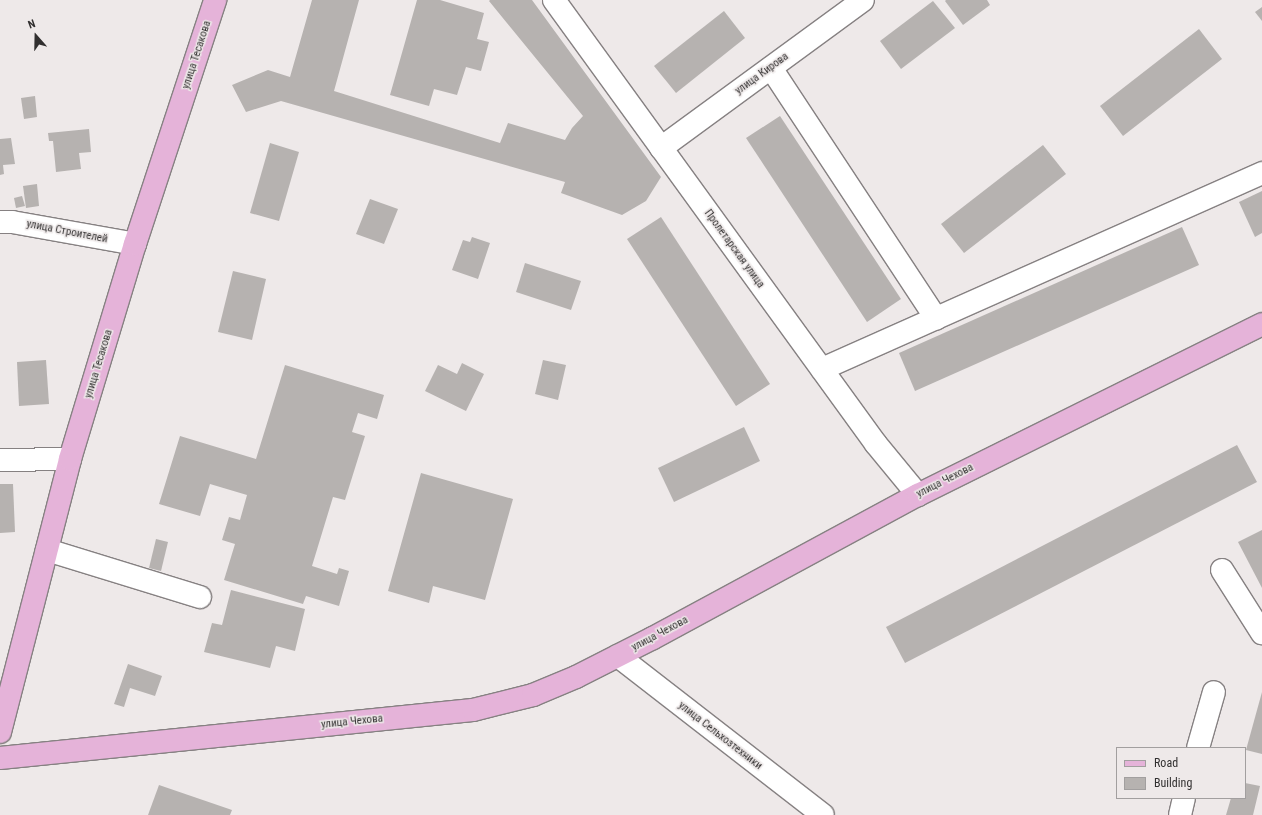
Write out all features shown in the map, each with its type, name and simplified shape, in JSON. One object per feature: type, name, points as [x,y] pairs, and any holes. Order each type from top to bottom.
[{"type":"main road","name":"улица Тесакова","points":[[0,732],[70,459],[135,244],[215,0]]},
{"type":"main road","name":"улица Чехова","points":[[0,758],[473,710],[533,695],[618,656],[918,495],[1262,324]]},
{"type":"street","name":"Пролетарская улица","points":[[554,0],[822,369],[884,453],[918,495]]},
{"type":"street","name":"улица Кирова","points":[[661,148],[863,0]]},
{"type":"street","points":[[771,68],[936,318]]},
{"type":"street","points":[[822,369],[1262,173]]},
{"type":"street","name":"улица Строителей","points":[[0,222],[12,222],[135,244]]},
{"type":"street","points":[[0,460],[70,459]]},
{"type":"street","points":[[47,550],[200,597]]},
{"type":"street","points":[[1222,570],[1262,633]]},
{"type":"street","name":"улица Сельхозтехники","points":[[618,656],[822,815]]},
{"type":"street","points":[[1198,747],[1214,692]]},
{"type":"street","points":[[1180,815],[1184,799]]},
{"type":"building","points":[[312,0],[359,0],[334,91],[500,143],[508,123],[565,140],[572,128],[583,116],[489,1],[532,0],[661,177],[646,201],[622,215],[561,193],[565,182],[281,101],[246,112],[232,85],[268,70],[290,77]]},
{"type":"building","points":[[417,0],[440,0],[484,13],[477,39],[489,42],[481,71],[466,67],[457,95],[434,89],[429,106],[390,95]]},
{"type":"building","points":[[987,0],[990,5],[963,25],[945,1]]},
{"type":"building","points":[[933,1],[955,28],[901,69],[880,41]]},
{"type":"building","points":[[1262,7],[1262,21],[1255,12]]},
{"type":"building","points":[[724,11],[745,38],[676,93],[654,66]]},
{"type":"building","points":[[1199,29],[1222,59],[1123,136],[1100,106]]},
{"type":"building","points":[[35,96],[37,117],[24,119],[21,98]]},
{"type":"building","points":[[780,116],[901,299],[867,322],[746,138]]},
{"type":"building","points":[[89,129],[91,152],[79,153],[81,169],[56,172],[53,141],[49,141],[48,133]]},
{"type":"building","points":[[11,138],[15,164],[3,165],[4,174],[0,175],[0,139]]},
{"type":"building","points":[[270,143],[299,152],[279,221],[250,213]]},
{"type":"building","points":[[1043,145],[1066,174],[964,253],[941,224]]},
{"type":"building","points":[[37,184],[39,206],[26,208],[23,186]]},
{"type":"building","points":[[1262,191],[1262,233],[1255,237],[1239,202]]},
{"type":"building","points":[[22,196],[25,206],[16,208],[14,198]]},
{"type":"building","points":[[370,199],[398,209],[384,244],[356,234]]},
{"type":"building","points":[[661,217],[770,384],[736,406],[627,239]]},
{"type":"building","points":[[1182,227],[1199,265],[915,391],[899,353]]},
{"type":"building","points":[[472,237],[490,243],[478,279],[452,270],[463,240],[470,242]]},
{"type":"building","points":[[525,263],[581,281],[571,310],[516,292]]},
{"type":"building","points":[[233,271],[266,279],[252,340],[218,332]]},
{"type":"building","points":[[46,360],[49,404],[19,406],[17,362]]},
{"type":"building","points":[[543,360],[566,365],[558,400],[535,394]]},
{"type":"building","points":[[462,363],[484,374],[466,411],[425,391],[438,365],[457,374]]},
{"type":"building","points":[[285,365],[384,395],[377,419],[358,413],[352,432],[365,436],[345,500],[333,497],[312,566],[337,574],[339,568],[349,571],[339,606],[306,596],[303,604],[224,580],[235,544],[222,540],[229,517],[240,520],[247,495],[210,484],[200,516],[159,504],[180,436],[256,459]]},
{"type":"building","points":[[744,427],[760,461],[674,502],[658,468]]},
{"type":"building","points":[[1237,445],[1257,482],[905,663],[886,627]]},
{"type":"building","points":[[421,473],[513,499],[485,600],[433,586],[429,603],[388,591]]},
{"type":"building","points":[[0,484],[13,484],[15,532],[0,533]]},
{"type":"building","points":[[1262,530],[1262,588],[1238,542]]},
{"type":"building","points":[[156,539],[168,542],[161,571],[149,568]]},
{"type":"building","points":[[231,590],[305,609],[295,651],[276,646],[270,668],[204,652],[212,623],[222,625]]},
{"type":"building","points":[[128,664],[162,676],[155,696],[130,688],[124,707],[114,704]]},
{"type":"building","points":[[1262,692],[1262,754],[1246,750]]},
{"type":"building","points":[[1246,783],[1260,786],[1253,815],[1226,815],[1231,799],[1246,799]]},
{"type":"building","points":[[159,785],[232,810],[230,815],[148,815]]}]
